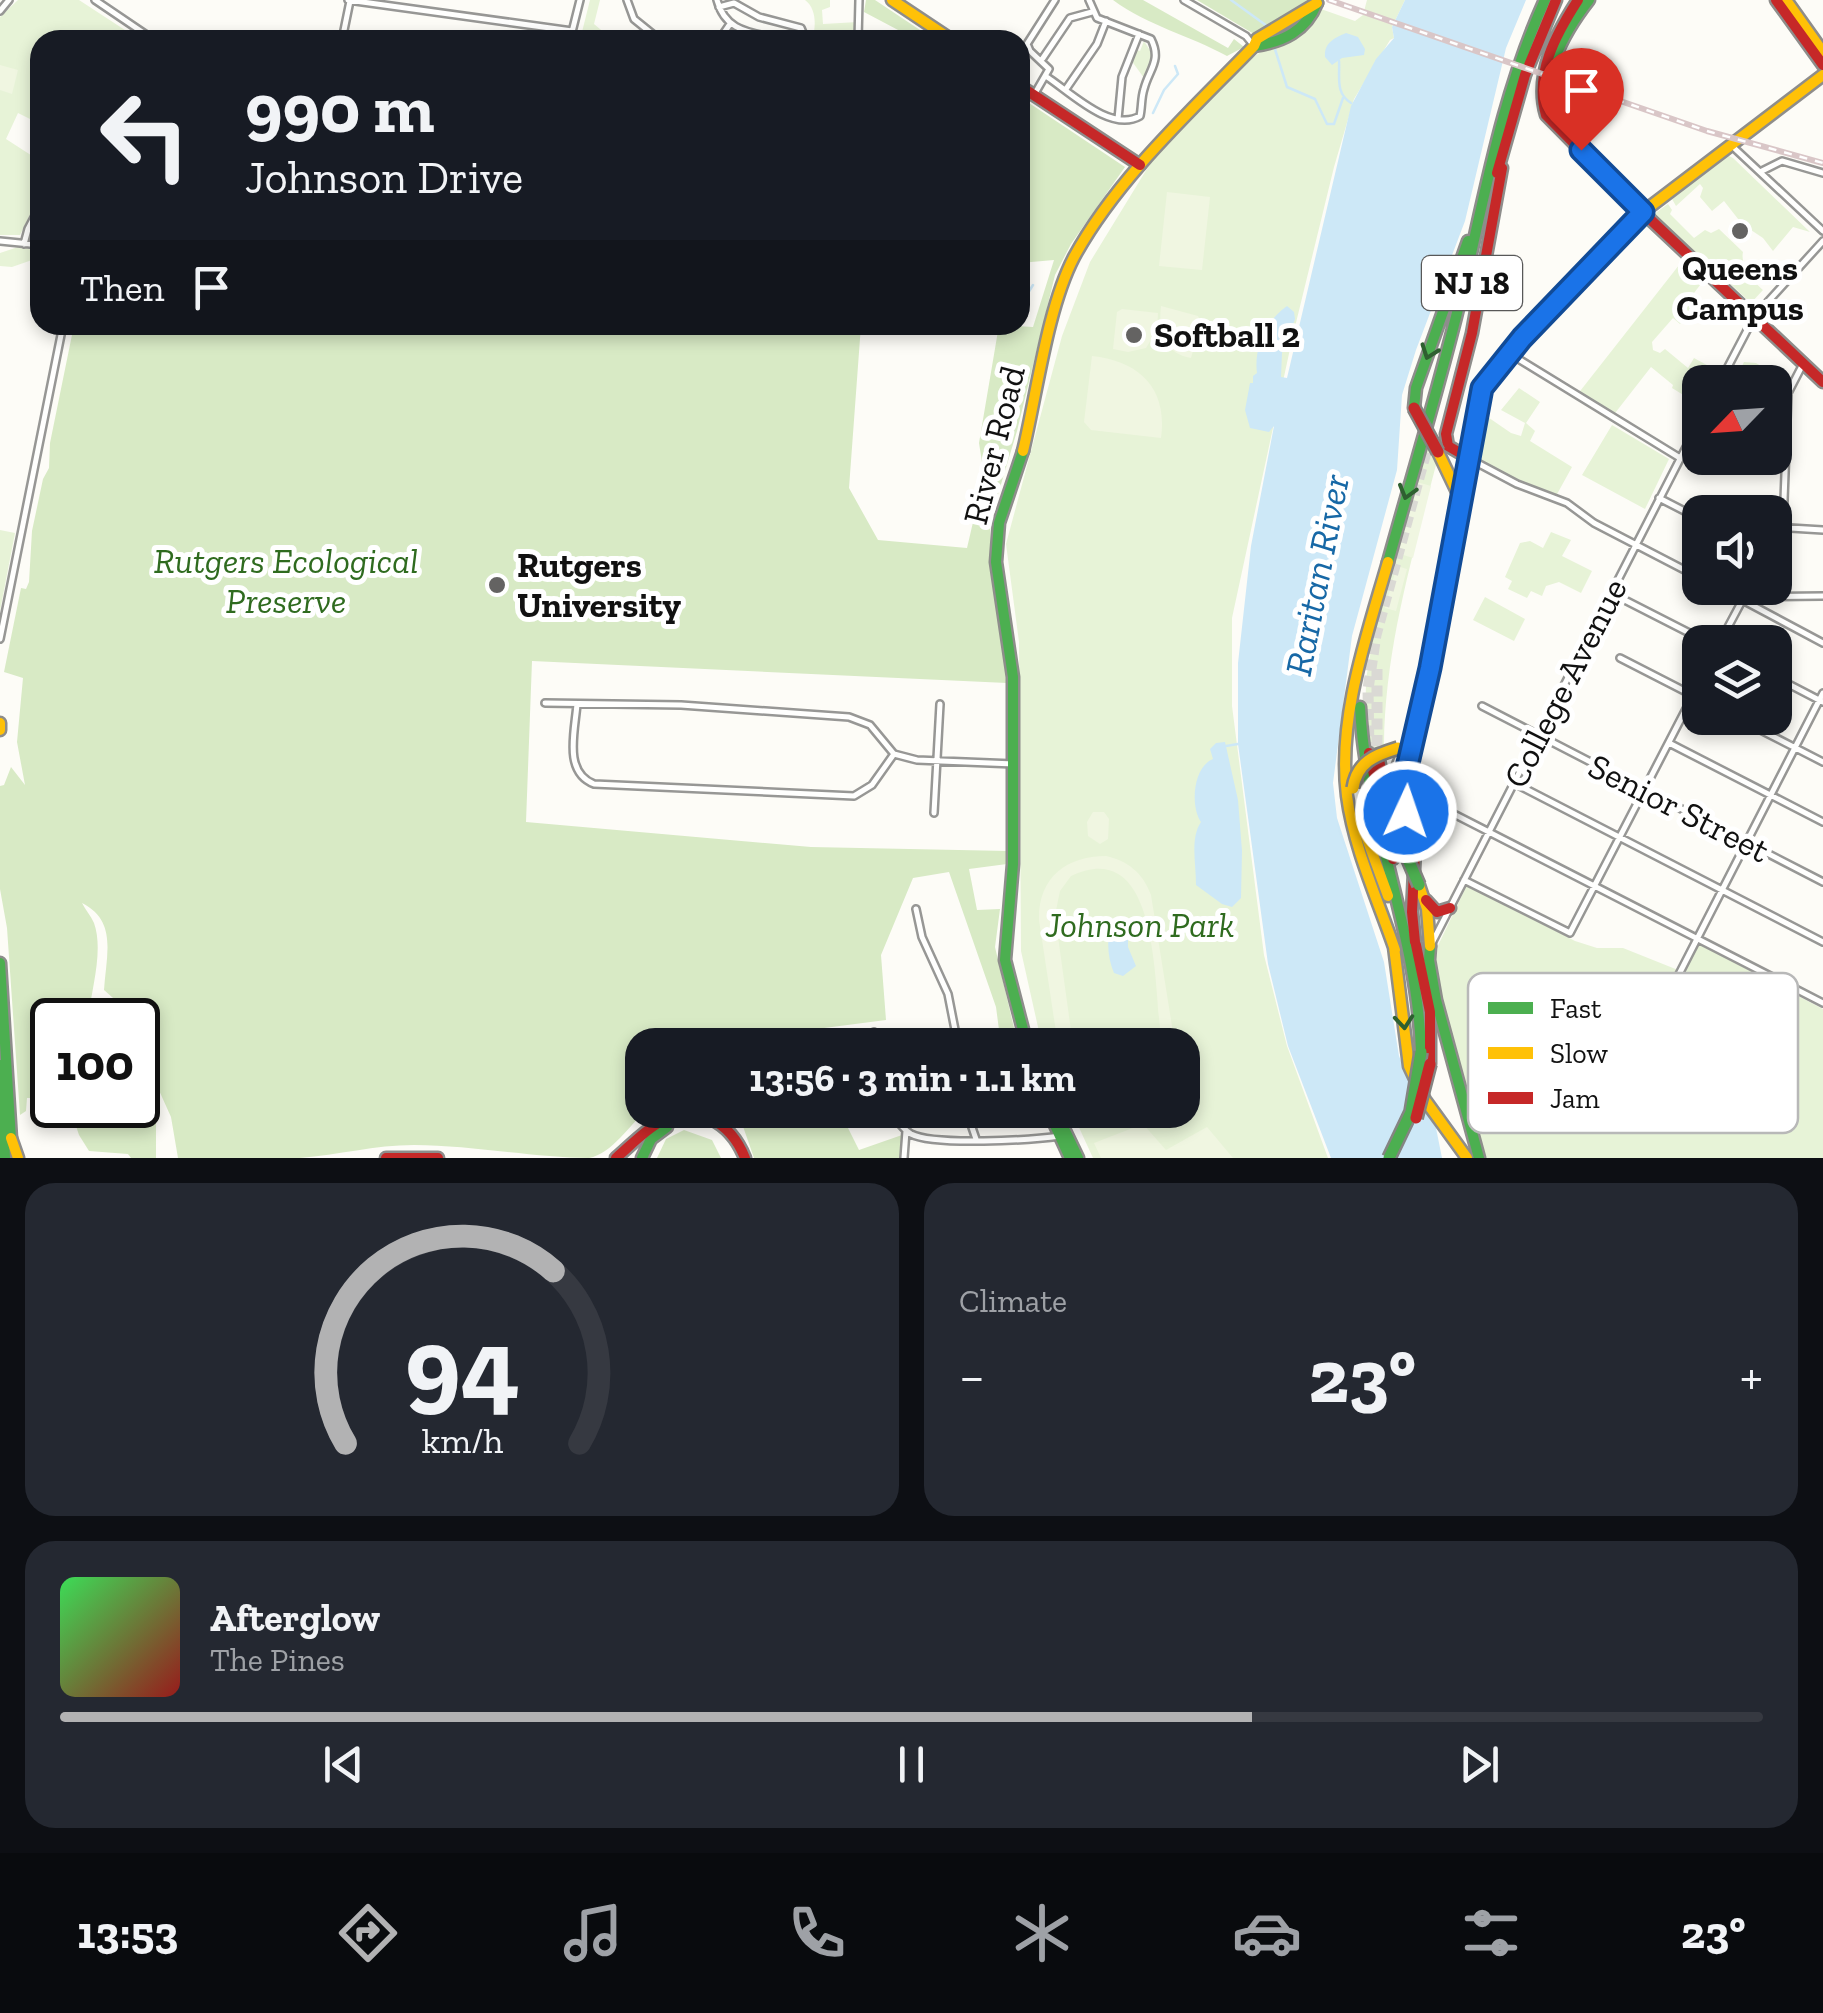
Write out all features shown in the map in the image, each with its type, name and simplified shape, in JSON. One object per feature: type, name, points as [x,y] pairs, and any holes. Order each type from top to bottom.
[{"type":"main road","points":[[892,0],[937,30]]},
{"type":"main road","name":"NJ 18","points":[[1431,434],[1507,130],[1556,0]]},
{"type":"main road","points":[[1578,0],[1557,40],[1540,92],[1546,115],[1823,382]]},
{"type":"main road","points":[[1560,129],[1548,107],[1547,94],[1566,38],[1589,0]]},
{"type":"main road","points":[[1776,0],[1823,65]]},
{"type":"main road","points":[[1786,0],[1823,52]]},
{"type":"main road","name":"River Road","points":[[1023,1028],[1005,960],[1014,864],[1014,764],[1012,663],[996,562],[999,523],[1023,451],[1049,334],[1068,271],[1097,222],[1140,165],[1259,37],[1317,2],[1312,18],[1302,29],[1254,46]]},
{"type":"main road","name":"NJ 18","points":[[1389,1158],[1411,1112],[1422,1052],[1420,1007],[1410,950],[1364,774],[1360,724],[1364,653],[1463,288],[1507,97],[1542,4]]},
{"type":"main road","points":[[1415,942],[1412,912],[1416,851],[1405,789],[1482,388],[1643,212],[1823,75]]},
{"type":"main road","points":[[1030,92],[1140,165]]},
{"type":"main road","points":[[1466,459],[1448,446],[1446,434],[1474,324],[1507,130]]},
{"type":"main road","points":[[1460,498],[1445,459],[1414,408],[1416,388],[1484,194]]},
{"type":"main road","points":[[1445,459],[1466,459]]},
{"type":"main road","points":[[1364,653],[1346,764],[1347,793],[1395,950]]},
{"type":"main road","points":[[1419,716],[1402,745],[1363,763],[1355,774],[1353,788],[1395,950],[1409,1066],[1425,1100],[1467,1158]]},
{"type":"main road","points":[[1398,1158],[1414,1124],[1430,1064],[1430,1012],[1378,799],[1373,751],[1388,808],[1425,898],[1437,912],[1450,908]]},
{"type":"main road","points":[[1362,825],[1420,1007]]},
{"type":"main road","points":[[1425,898],[1436,1000],[1468,1120]]},
{"type":"main road","points":[[0,963],[12,1158]]},
{"type":"main road","points":[[0,1065],[12,1158]]},
{"type":"main road","points":[[616,1158],[661,1121],[687,1113],[711,1117],[728,1127],[738,1140],[742,1158]]},
{"type":"main road","points":[[642,1158],[648,1144],[662,1130],[691,1120],[707,1123],[721,1132],[742,1158]]},
{"type":"main road","points":[[1058,1128],[1074,1158]]},
{"type":"main road","points":[[1060,1128],[1074,1158]]},
{"type":"main road","points":[[1471,1133],[1478,1158]]},
{"type":"main road","points":[[386,1158],[438,1158]]},
{"type":"street","points":[[0,11],[9,0]]},
{"type":"street","points":[[95,0],[140,30]]},
{"type":"street","points":[[344,30],[349,0],[565,30]]},
{"type":"street","points":[[572,30],[580,0]]},
{"type":"street","points":[[626,0],[634,19],[648,30]]},
{"type":"street","points":[[858,30],[859,0]]},
{"type":"street","points":[[1030,39],[1055,0]]},
{"type":"street","points":[[1047,76],[1104,115],[1132,120],[1140,116],[1144,87],[1154,71],[1155,46],[1151,40],[1092,12],[1089,0]]},
{"type":"street","points":[[1184,0],[1246,36],[1254,46]]},
{"type":"street","points":[[718,3],[730,24],[741,30]]},
{"type":"street","points":[[718,3],[738,4],[761,18],[802,30]]},
{"type":"street","points":[[1042,59],[1070,18],[1092,12]]},
{"type":"street","points":[[1066,89],[1096,44],[1106,21]]},
{"type":"street","points":[[726,30],[730,24]]},
{"type":"street","points":[[1118,119],[1122,76],[1139,34]]},
{"type":"street","points":[[1030,52],[1048,65],[1047,76],[1034,95]]},
{"type":"street","points":[[1731,144],[1823,231]]},
{"type":"street","points":[[1760,172],[1782,160],[1823,172]]},
{"type":"street","points":[[24,244],[30,225]]},
{"type":"street","points":[[0,241],[30,244]]},
{"type":"street","points":[[1730,365],[1754,317],[1823,241]]},
{"type":"street","points":[[0,640],[62,335]]},
{"type":"street","points":[[1510,353],[1680,458]]},
{"type":"street","points":[[1792,389],[1803,364]]},
{"type":"street","name":"College Avenue","points":[[1430,946],[1682,454]]},
{"type":"street","points":[[1466,459],[1520,486],[1567,503],[1594,523],[1682,569]]},
{"type":"street","points":[[1660,498],[1682,510]]},
{"type":"street","points":[[1792,528],[1823,530]]},
{"type":"street","points":[[1611,594],[1682,630]]},
{"type":"street","points":[[1792,597],[1823,596]]},
{"type":"street","points":[[1754,605],[1823,643]]},
{"type":"street","points":[[1620,658],[1682,690]]},
{"type":"street","points":[[1680,973],[1822,698],[1792,685]]},
{"type":"street","points":[[544,703],[681,705],[849,717],[863,720],[894,754],[918,760],[1014,764]]},
{"type":"street","points":[[577,704],[573,762],[580,777],[594,784],[854,796],[872,785],[894,754]]},
{"type":"street","points":[[934,814],[940,704]]},
{"type":"street","name":"Senior Street","points":[[1482,706],[1823,882]]},
{"type":"street","points":[[1464,880],[1570,932],[1682,721]]},
{"type":"street","points":[[1772,735],[1823,762]]},
{"type":"street","points":[[1669,744],[1823,822]]},
{"type":"street","points":[[1402,745],[1393,772],[1396,782],[1405,789],[1764,973]]},
{"type":"street","points":[[1514,783],[1823,942]]},
{"type":"street","points":[[916,910],[922,937],[948,994],[955,1028]]},
{"type":"street","points":[[1798,991],[1823,1004]]},
{"type":"street","points":[[972,1128],[976,1140]]},
{"type":"street","points":[[904,1158],[906,1130],[920,1137],[1009,1142],[1060,1136]]},
{"type":"green space","points":[[18,0],[79,0],[125,30],[30,30],[30,119],[18,113],[6,139],[30,155],[30,214],[20,235],[0,235],[0,17]]},
{"type":"green space","points":[[590,0],[600,0],[594,24],[601,30],[582,30]]},
{"type":"green space","points":[[805,0],[830,0],[830,7],[822,10],[823,24],[858,22],[858,30],[814,30],[812,8]]},
{"type":"green space","points":[[866,0],[875,0],[920,30],[898,30],[864,12]]},
{"type":"green space","points":[[1113,0],[1143,0],[1228,48],[1234,39],[1244,47],[1227,56],[1140,17]]},
{"type":"green space","points":[[1197,0],[1306,0],[1312,2],[1254,34]]},
{"type":"green space","name":"Johnson Park","points":[[1367,0],[1405,0],[1392,27],[1394,38],[1354,99],[1334,167],[1232,618],[1232,706],[1264,955],[1287,1046],[1328,1158],[1093,1158],[1079,1128],[1200,1128],[1200,1028],[1038,1028],[1021,951],[1019,642],[1006,544],[1062,336],[1090,262],[1153,159],[1242,64],[1298,34],[1321,9],[1355,21],[1363,15]]},
{"type":"green space","points":[[1144,41],[1153,55],[1144,78],[1131,60]]},
{"type":"green space","points":[[0,65],[18,70],[12,94],[0,90]]},
{"type":"green space","name":"Rutgers Ecological Preserve","points":[[1030,104],[1125,167],[1071,244],[1055,275],[1017,431],[990,521],[1007,683],[532,661],[526,822],[811,847],[1008,851],[1007,864],[969,869],[977,910],[1000,909],[995,947],[1014,1028],[999,1028],[996,1007],[949,872],[913,878],[881,955],[886,1020],[824,1028],[625,1028],[625,1128],[630,1128],[613,1145],[589,1158],[414,1145],[300,1158],[178,1158],[171,1117],[160,1093],[160,998],[113,998],[104,990],[105,929],[101,919],[82,903],[97,934],[92,998],[30,998],[30,1098],[26,1111],[20,1115],[7,928],[0,889],[0,786],[11,767],[25,785],[17,742],[23,678],[4,672],[21,588],[26,589],[29,582],[32,531],[49,468],[50,443],[72,335],[860,335],[849,488],[878,540],[967,548],[984,475],[979,443],[997,335],[1030,335],[1054,260],[1030,262]]},
{"type":"green space","points":[[1725,154],[1810,232],[1793,227],[1773,251],[1763,238],[1742,224],[1724,201],[1712,211],[1700,197],[1700,184],[1676,206],[1672,199]]},
{"type":"green space","points":[[1167,192],[1210,197],[1202,270],[1159,266]]},
{"type":"green space","points":[[1668,204],[1670,214],[1694,238],[1705,230],[1711,233],[1719,229],[1743,252],[1745,267],[1763,290],[1751,303],[1654,214]]},
{"type":"green space","points":[[18,247],[30,249],[30,261],[12,267],[0,266],[0,253]]},
{"type":"green space","points":[[1683,260],[1704,280],[1687,302],[1691,307],[1680,324],[1673,318],[1652,342],[1653,350],[1660,353],[1665,349],[1684,365],[1682,394],[1651,367],[1612,417],[1577,395]]},
{"type":"green space","points":[[1161,306],[1198,316],[1201,322],[1191,358],[1174,352],[1165,340]]},
{"type":"green space","name":"Softball 2","points":[[1122,309],[1158,313],[1157,330],[1146,348],[1128,352],[1113,349],[1117,312]]},
{"type":"green space","points":[[1092,356],[1124,364],[1147,380],[1160,405],[1161,438],[1091,430],[1084,422]]},
{"type":"green space","points":[[1519,388],[1540,402],[1526,423],[1535,431],[1530,441],[1572,467],[1556,496],[1472,458],[1479,411],[1521,436],[1525,423],[1501,410]]},
{"type":"green space","points":[[1612,425],[1669,459],[1645,509],[1582,475]]},
{"type":"green space","points":[[1427,446],[1437,461],[1395,637],[1384,745],[1365,751],[1366,679],[1374,633]]},
{"type":"green space","points":[[1417,482],[1431,486],[1413,558],[1397,553]]},
{"type":"green space","points":[[0,530],[15,533],[0,611]]},
{"type":"green space","points":[[1551,532],[1571,540],[1562,556],[1592,571],[1581,593],[1559,582],[1546,586],[1542,596],[1531,591],[1527,598],[1508,589],[1512,581],[1505,577],[1520,543],[1530,541],[1543,548]]},
{"type":"green space","points":[[1397,566],[1407,569],[1396,611],[1385,608]]},
{"type":"green space","points":[[1485,597],[1525,619],[1514,641],[1473,620]]},
{"type":"green space","points":[[1093,812],[1104,812],[1109,819],[1108,839],[1100,844],[1088,836],[1087,822]]},
{"type":"green space","points":[[1092,857],[1121,861],[1144,880],[1151,895],[1172,1028],[1160,1028],[1152,946],[1146,917],[1135,893],[1120,875],[1099,869],[1071,876],[1060,891],[1055,915],[1071,1028],[1055,1028],[1040,905],[1043,892],[1057,872]]},
{"type":"green space","points":[[1467,885],[1575,941],[1597,948],[1623,948],[1683,972],[1699,944],[1754,973],[1468,973],[1468,1107],[1438,998],[1433,956]]},
{"type":"green space","points":[[1798,996],[1823,1009],[1823,1158],[1482,1158],[1475,1133],[1798,1133]]},
{"type":"green space","points":[[1207,1127],[1233,1158],[1101,1158],[1094,1143],[1133,1128],[1147,1128],[1166,1150]]},
{"type":"green space","points":[[77,1128],[156,1128],[156,1158],[89,1151]]},
{"type":"green space","points":[[744,1128],[848,1128],[859,1150],[902,1135],[902,1158],[754,1158]]},
{"type":"green space","points":[[684,1130],[712,1140],[721,1158],[657,1158],[666,1139]]},
{"type":"water","name":"Raritan River","points":[[1405,0],[1526,0],[1506,48],[1465,221],[1402,395],[1397,470],[1352,636],[1333,783],[1337,818],[1384,962],[1399,1056],[1417,1100],[1436,1128],[1442,1158],[1331,1158],[1288,1046],[1268,964],[1238,744],[1238,663],[1251,546],[1274,426],[1269,432],[1250,428],[1245,410],[1250,383],[1257,373],[1262,338],[1287,306],[1295,319],[1282,353],[1281,377],[1287,378],[1351,106],[1376,59],[1394,38],[1392,27]]},
{"type":"water","points":[[1346,33],[1358,37],[1364,55],[1342,58],[1332,65],[1325,57],[1326,48]]},
{"type":"water","points":[[1225,742],[1238,800],[1242,851],[1241,898],[1232,907],[1196,885],[1196,836],[1201,822],[1195,807],[1195,788],[1201,770],[1213,759],[1210,749]]},
{"type":"water","points":[[1123,917],[1128,921],[1128,947],[1136,966],[1123,976],[1114,973],[1108,946],[1113,920]]},
{"type":"waterway","points":[[1231,0],[1267,26]]},
{"type":"waterway","points":[[1274,46],[1287,87],[1315,99],[1327,124],[1334,124],[1343,98]]},
{"type":"waterway","points":[[1339,61],[1340,90],[1351,103]]},
{"type":"waterway","points":[[1153,113],[1164,90],[1178,74],[1175,66]]},
{"type":"waterway","points":[[1030,290],[1033,285]]},
{"type":"waterway","points":[[1226,746],[1238,744]]},
{"type":"tunnel","points":[[1369,753],[1368,689],[1376,635],[1431,434]]},
{"type":"tunnel","points":[[1377,669],[1377,750]]},
{"type":"railway","points":[[1329,0],[1707,131],[1823,163]]},
{"type":"traffic: fast","points":[[1388,562],[1447,351],[1507,103],[1545,0]]},
{"type":"traffic: fast","points":[[1556,121],[1549,90],[1555,58],[1589,0]]},
{"type":"traffic: fast","points":[[1254,46],[1292,34],[1307,21],[1317,3]]},
{"type":"traffic: fast","points":[[1414,408],[1416,388],[1468,241]]},
{"type":"traffic: fast","points":[[1023,451],[999,523],[996,562],[1013,677],[1013,864],[1005,960],[1023,1028]]},
{"type":"traffic: fast","points":[[1360,707],[1372,794],[1411,965],[1421,1052]]},
{"type":"traffic: fast","points":[[1404,850],[1419,885]]},
{"type":"traffic: fast","points":[[1430,946],[1436,1000],[1468,1118]]},
{"type":"traffic: fast","points":[[0,963],[11,1139]]},
{"type":"traffic: fast","points":[[1389,1158],[1411,1112],[1421,1052]]},
{"type":"traffic: fast","points":[[0,1065],[5,1158]]},
{"type":"traffic: fast","points":[[642,1158],[651,1139],[666,1128]]},
{"type":"traffic: fast","points":[[1056,1128],[1070,1158]]},
{"type":"traffic: fast","points":[[1064,1128],[1078,1158]]},
{"type":"traffic: fast","points":[[1472,1133],[1479,1158]]},
{"type":"traffic: slow","points":[[892,0],[937,30]]},
{"type":"traffic: slow","points":[[1786,0],[1823,52]]},
{"type":"traffic: slow","points":[[1023,451],[1057,301],[1074,257],[1092,228],[1134,172],[1257,39],[1317,3]]},
{"type":"traffic: slow","points":[[1567,293],[1643,212],[1823,75]]},
{"type":"traffic: slow","points":[[1438,452],[1460,498]]},
{"type":"traffic: slow","points":[[1388,562],[1356,678],[1345,767],[1355,835],[1395,950]]},
{"type":"traffic: slow","points":[[0,723],[0,730]]},
{"type":"traffic: slow","points":[[1353,788],[1358,772],[1368,761],[1398,748]]},
{"type":"traffic: slow","points":[[1362,825],[1388,896]]},
{"type":"traffic: slow","points":[[1419,885],[1427,909],[1430,946]]},
{"type":"traffic: slow","points":[[1394,947],[1409,1066],[1425,1100],[1467,1158]]},
{"type":"traffic: slow","points":[[11,1138],[18,1158]]},
{"type":"traffic: jam","points":[[1497,173],[1525,75],[1556,0]]},
{"type":"traffic: jam","points":[[1578,0],[1549,55],[1543,85],[1546,115],[1636,206],[1823,382]]},
{"type":"traffic: jam","points":[[1776,0],[1823,65]]},
{"type":"traffic: jam","points":[[1030,93],[1140,165]]},
{"type":"traffic: jam","points":[[1467,457],[1448,446],[1446,434],[1472,333],[1502,168]]},
{"type":"traffic: jam","points":[[1405,789],[1431,668],[1467,457],[1485,382],[1567,293]]},
{"type":"traffic: jam","points":[[1414,408],[1438,452]]},
{"type":"traffic: jam","points":[[1369,753],[1393,859]]},
{"type":"traffic: jam","points":[[1378,754],[1388,808],[1404,850]]},
{"type":"traffic: jam","points":[[1405,789],[1415,851],[1415,942]]},
{"type":"traffic: jam","points":[[1426,900],[1437,912],[1450,908]]},
{"type":"traffic: jam","points":[[1416,945],[1430,1012],[1430,1064]]},
{"type":"traffic: jam","points":[[1416,1118],[1430,1064]]},
{"type":"traffic: jam","points":[[616,1158],[654,1126],[687,1114],[711,1119],[722,1126],[745,1158]]},
{"type":"traffic: jam","points":[[386,1158],[438,1158]]},
{"type":"place","name":"Queens Campus","points":[[1740,231]]},
{"type":"place","name":"Softball 2","points":[[1134,335]]},
{"type":"place","name":"Rutgers University","points":[[497,585]]},
{"type":"route","points":[[1406,812],[1405,776],[1430,668],[1478,398],[1489,376],[1522,338],[1643,212],[1581,150]]}]
